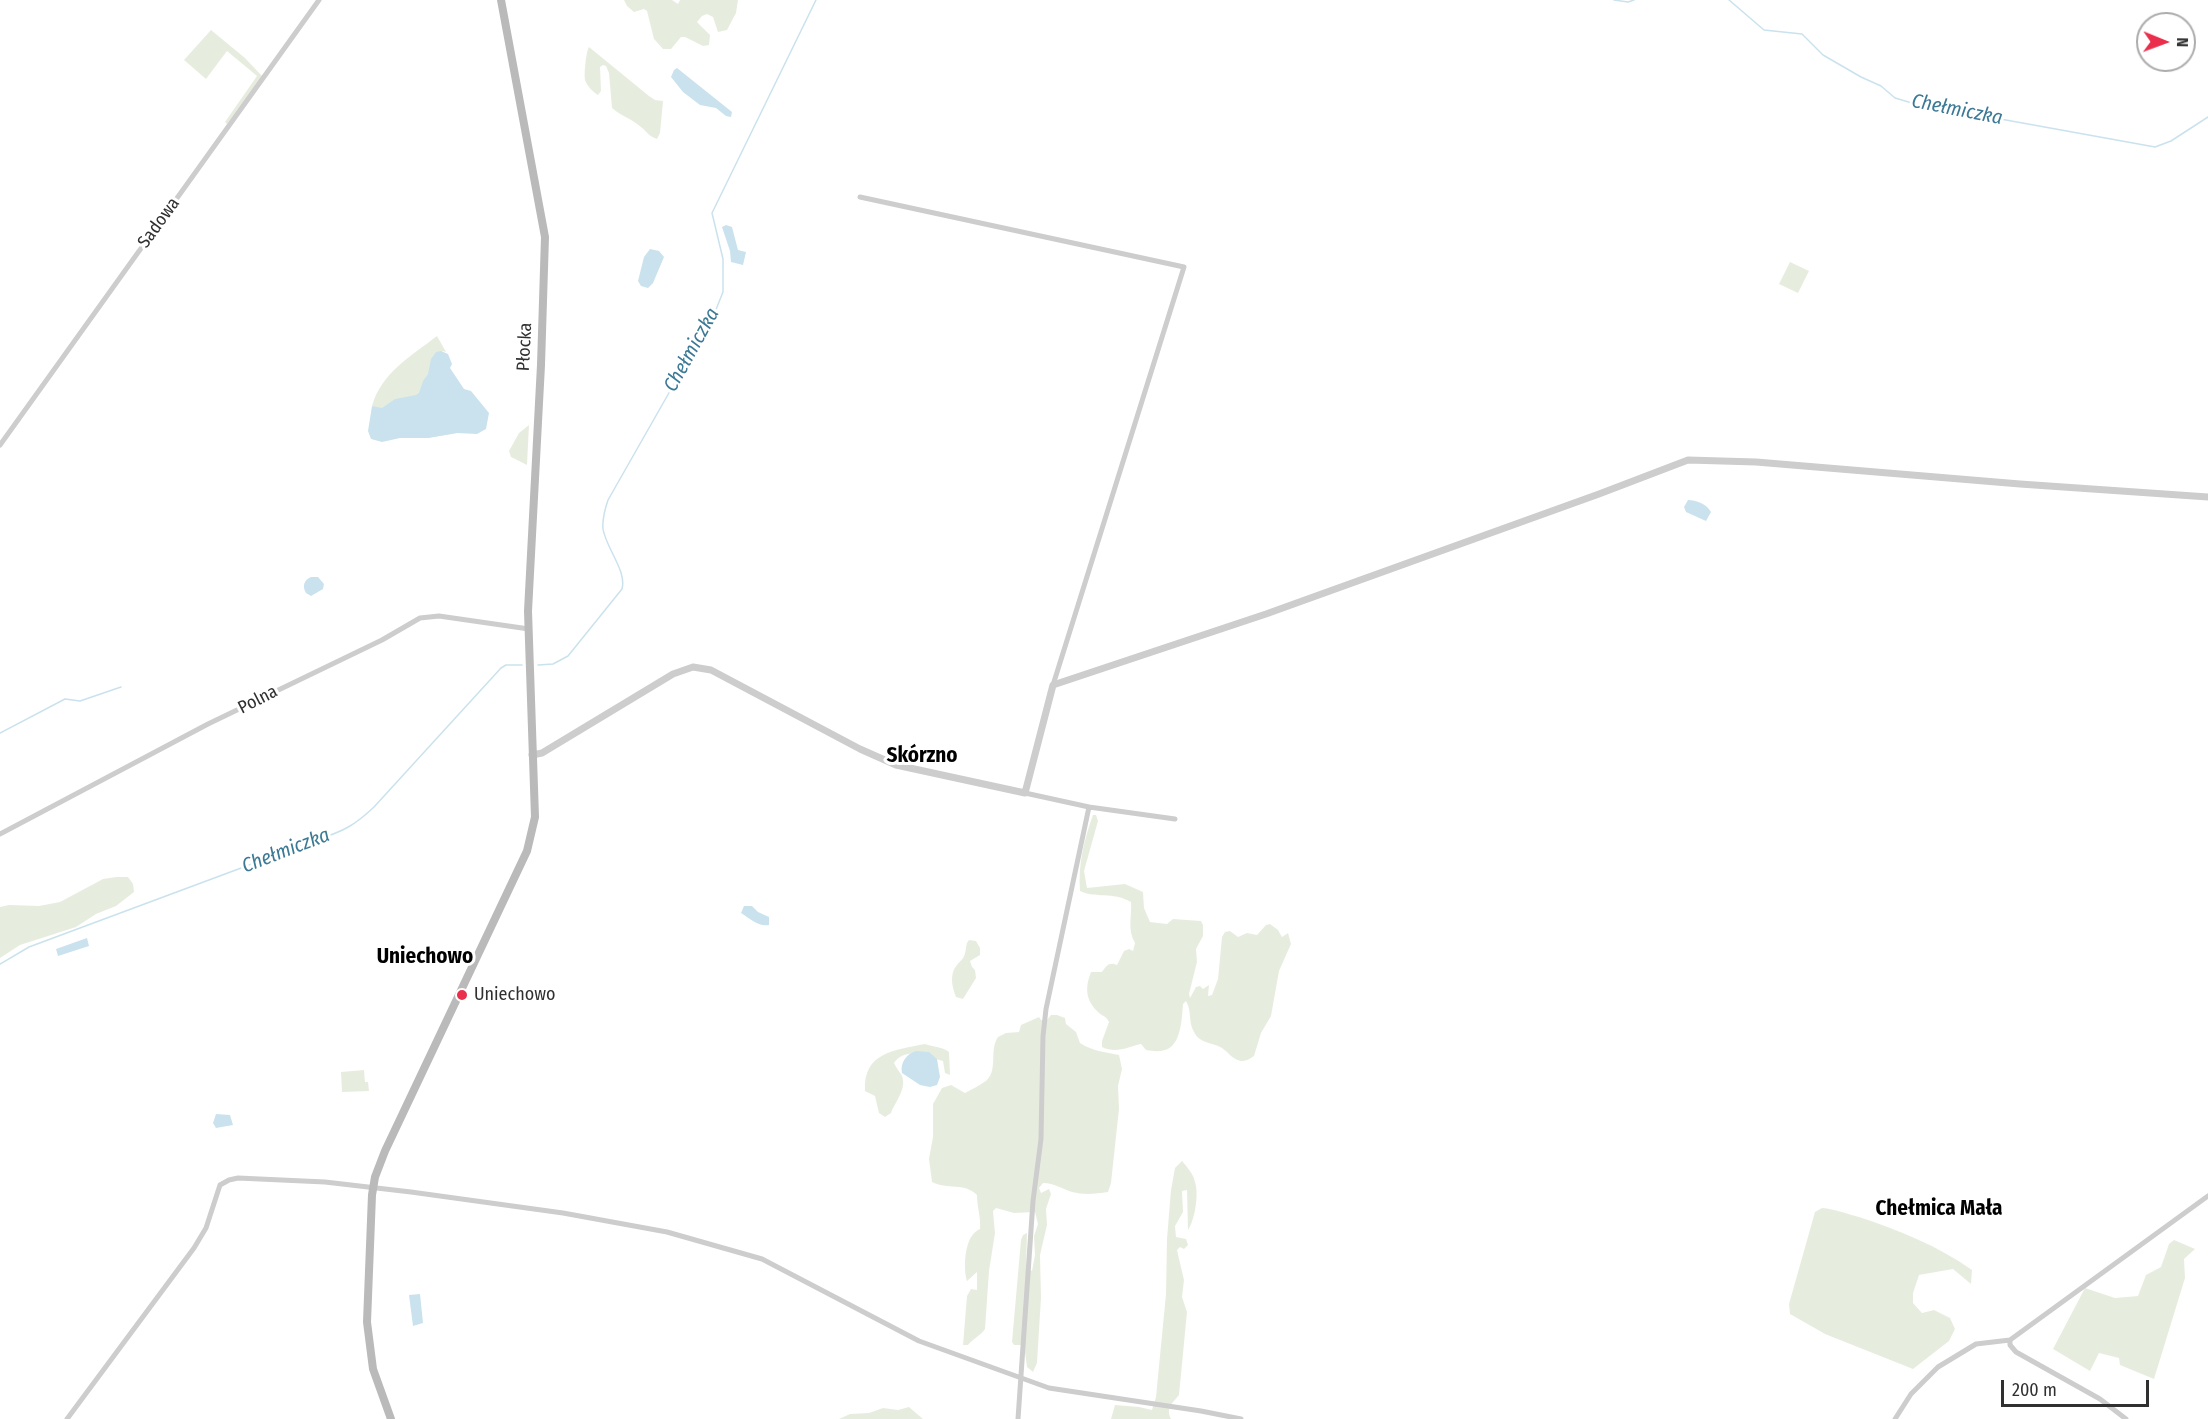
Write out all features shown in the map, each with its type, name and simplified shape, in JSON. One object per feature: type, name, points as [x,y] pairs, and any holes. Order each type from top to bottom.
[{"type":"main road","name":"Płocka","points":[[391,1419],[376,1378],[368,1340],[367,1310],[373,1187],[386,1151],[527,851],[535,817],[529,585],[542,353],[545,237],[501,0]]},
{"type":"street","name":"Sadowa","points":[[0,446],[319,0]]},
{"type":"street","points":[[860,197],[1184,267],[1053,686],[1025,793]]},
{"type":"street","points":[[1053,686],[1287,606],[1688,460],[1756,462],[2208,497]]},
{"type":"street","name":"Polna","points":[[0,834],[208,724],[382,640],[420,618],[439,616],[529,629]]},
{"type":"street","points":[[532,755],[542,753],[673,674],[684,669],[699,667],[725,676],[860,749],[896,765],[1089,807],[1175,819]]},
{"type":"street","points":[[1018,1419],[1019,1379],[1035,1180],[1041,1138],[1045,1019],[1089,807]]},
{"type":"street","points":[[68,1419],[195,1248],[203,1233],[217,1192],[223,1183],[232,1179],[325,1182],[373,1187],[562,1214],[667,1233],[762,1259],[919,1341],[1019,1379],[1048,1388],[1241,1419]]},
{"type":"street","points":[[1895,1419],[1911,1394],[1938,1367],[1976,1344],[2010,1340],[2208,1196]]},
{"type":"street","points":[[2010,1340],[2010,1345],[2016,1352],[2100,1399],[2126,1419]]},
{"type":"green space","points":[[624,0],[672,0],[678,4],[680,0],[738,0],[736,13],[727,30],[718,32],[713,17],[707,14],[697,22],[710,35],[709,45],[703,46],[681,37],[671,49],[663,49],[654,39],[647,11],[644,9],[634,12]]},
{"type":"green space","points":[[211,30],[245,58],[262,76],[227,124],[225,122],[257,76],[227,51],[206,79],[184,60]]},
{"type":"green space","points":[[589,47],[649,96],[663,101],[660,133],[657,139],[612,108],[609,73],[606,66],[600,67],[601,91],[598,95],[589,87],[585,80],[585,73]]},
{"type":"green space","points":[[1790,262],[1809,271],[1798,293],[1779,284]]},
{"type":"green space","points":[[437,336],[446,352],[442,351],[470,433],[428,438],[400,438],[377,408],[372,406],[390,374]]},
{"type":"green space","points":[[529,425],[527,465],[511,457],[509,451],[519,433]]},
{"type":"green space","points":[[1093,815],[1096,815],[1098,821],[1084,871],[1087,888],[1125,884],[1143,892],[1144,908],[1150,922],[1167,924],[1173,919],[1201,921],[1203,936],[1196,949],[1197,962],[1190,998],[1196,987],[1200,986],[1203,989],[1209,985],[1208,996],[1212,995],[1218,979],[1222,937],[1225,932],[1230,931],[1238,937],[1247,933],[1257,935],[1266,925],[1270,924],[1278,930],[1282,937],[1288,933],[1291,944],[1279,971],[1271,1016],[1261,1033],[1254,1056],[1241,1061],[1233,1058],[1222,1048],[1200,1039],[1192,1028],[1186,1001],[1183,1004],[1177,1037],[1174,1043],[1165,1050],[1146,1050],[1141,1044],[1117,1050],[1102,1047],[1109,1022],[1094,1008],[1089,999],[1087,989],[1089,978],[1091,972],[1102,972],[1108,965],[1117,965],[1124,951],[1129,949],[1133,951],[1135,943],[1130,928],[1131,902],[1117,897],[1092,895],[1080,891],[1082,852]]},
{"type":"green space","points":[[128,877],[133,884],[134,892],[116,906],[96,914],[76,927],[20,945],[0,958],[0,907],[39,906],[60,902],[103,879]]},
{"type":"green space","points":[[969,940],[976,941],[980,948],[980,955],[970,961],[976,978],[963,999],[956,997],[952,976],[954,969],[964,957]]},
{"type":"green space","points":[[1051,1015],[1065,1018],[1066,1024],[1076,1032],[1080,1043],[1085,1046],[1119,1055],[1122,1069],[1118,1086],[1119,1109],[1108,1192],[1076,1193],[1047,1183],[1043,1183],[1039,1188],[1041,1193],[1049,1189],[1051,1194],[1046,1209],[1047,1225],[1040,1255],[1041,1298],[1037,1363],[1033,1372],[1027,1367],[1024,1345],[1014,1345],[1012,1342],[1021,1240],[1027,1233],[1026,1267],[1032,1271],[1035,1255],[1034,1236],[1038,1224],[1035,1212],[1014,1213],[996,1208],[993,1211],[995,1233],[989,1271],[985,1329],[968,1345],[963,1345],[967,1296],[971,1289],[977,1290],[977,1272],[967,1281],[965,1268],[968,1245],[975,1232],[980,1229],[977,1195],[961,1187],[944,1186],[932,1182],[929,1159],[933,1137],[933,1104],[942,1088],[951,1085],[965,1093],[982,1084],[990,1076],[995,1042],[998,1037],[1006,1033],[1019,1032],[1021,1025],[1039,1017],[1041,1020],[1047,1020]]},
{"type":"green space","points":[[925,1044],[949,1052],[950,1075],[945,1073],[943,1061],[917,1054],[904,1055],[899,1058],[894,1063],[902,1076],[903,1086],[891,1113],[885,1117],[879,1113],[875,1096],[865,1091],[869,1068],[883,1055],[892,1051]]},
{"type":"green space","points":[[364,1070],[365,1082],[368,1082],[369,1091],[342,1092],[341,1072]]},
{"type":"green space","points":[[1182,1161],[1193,1176],[1197,1193],[1194,1214],[1188,1230],[1187,1190],[1182,1191],[1183,1212],[1175,1226],[1176,1237],[1186,1239],[1188,1245],[1184,1249],[1180,1247],[1177,1250],[1184,1280],[1182,1297],[1187,1312],[1179,1395],[1169,1411],[1171,1419],[1111,1419],[1115,1405],[1152,1410],[1156,1397],[1166,1294],[1171,1190],[1175,1168]]},
{"type":"green space","points":[[1822,1208],[1859,1217],[1903,1233],[1946,1253],[1972,1270],[1971,1284],[1953,1269],[1919,1275],[1913,1293],[1913,1303],[1922,1313],[1934,1310],[1950,1318],[1955,1329],[1949,1341],[1913,1369],[1825,1334],[1790,1314],[1789,1304],[1815,1212]]},
{"type":"green space","points":[[2174,1240],[2195,1249],[2184,1259],[2185,1278],[2154,1379],[2120,1365],[2119,1358],[2099,1353],[2090,1371],[2053,1349],[2085,1288],[2115,1298],[2138,1296],[2146,1275],[2161,1267],[2169,1244]]},
{"type":"green space","points":[[909,1407],[923,1419],[839,1419],[850,1414],[869,1413],[883,1408],[898,1410]]},
{"type":"water","points":[[677,68],[732,112],[731,117],[716,108],[700,105],[683,92],[671,77]]},
{"type":"water","points":[[726,225],[732,227],[738,250],[746,252],[743,265],[731,262],[722,227]]},
{"type":"water","points":[[650,249],[659,251],[664,257],[653,283],[648,288],[641,286],[638,281],[644,257]]},
{"type":"water","points":[[441,351],[448,354],[452,364],[450,368],[464,389],[471,391],[489,413],[486,429],[477,434],[457,433],[428,438],[400,438],[382,442],[371,439],[368,431],[372,406],[382,408],[395,399],[419,393],[428,374],[431,359],[436,352]]},
{"type":"water","points":[[1688,500],[1701,503],[1709,509],[1711,512],[1706,521],[1686,512],[1684,507]]},
{"type":"water","points":[[311,577],[318,577],[324,584],[323,589],[311,596],[306,593],[304,583]]},
{"type":"water","points":[[744,906],[752,906],[769,917],[769,925],[757,923],[741,913]]},
{"type":"water","points":[[87,938],[89,946],[58,956],[56,949]]},
{"type":"water","points":[[916,1051],[929,1052],[937,1059],[940,1077],[937,1085],[930,1087],[920,1085],[902,1073],[905,1059]]},
{"type":"water","points":[[216,1114],[230,1115],[233,1125],[216,1128],[213,1123]]},
{"type":"water","points":[[420,1294],[423,1323],[413,1326],[409,1295]]},
{"type":"waterway","name":"Chełmiczka","points":[[538,665],[553,664],[568,656],[622,589],[622,575],[603,529],[603,518],[608,500],[715,312],[723,292],[723,259],[712,213],[816,0]]},
{"type":"waterway","name":"Chełmiczka","points":[[1614,0],[1628,2],[1634,0]]},
{"type":"waterway","name":"Chełmiczka","points":[[1729,0],[1764,30],[1802,34],[1823,55],[1881,86],[1895,98],[1912,103],[2155,147],[2171,141],[2208,117]]},
{"type":"waterway","name":"Chełmiczka","points":[[0,964],[29,947],[349,827],[374,807],[501,668],[506,665],[522,665]]},
{"type":"waterway","points":[[0,733],[65,699],[80,701],[121,687]]},
{"type":"place","name":"Uniechowo","points":[[462,995]]},
{"type":"district","name":"Skórzno","points":[[922,756]]},
{"type":"district","name":"Uniechowo","points":[[425,957]]},
{"type":"district","name":"Chełmica Mała","points":[[1939,1209]]}]
